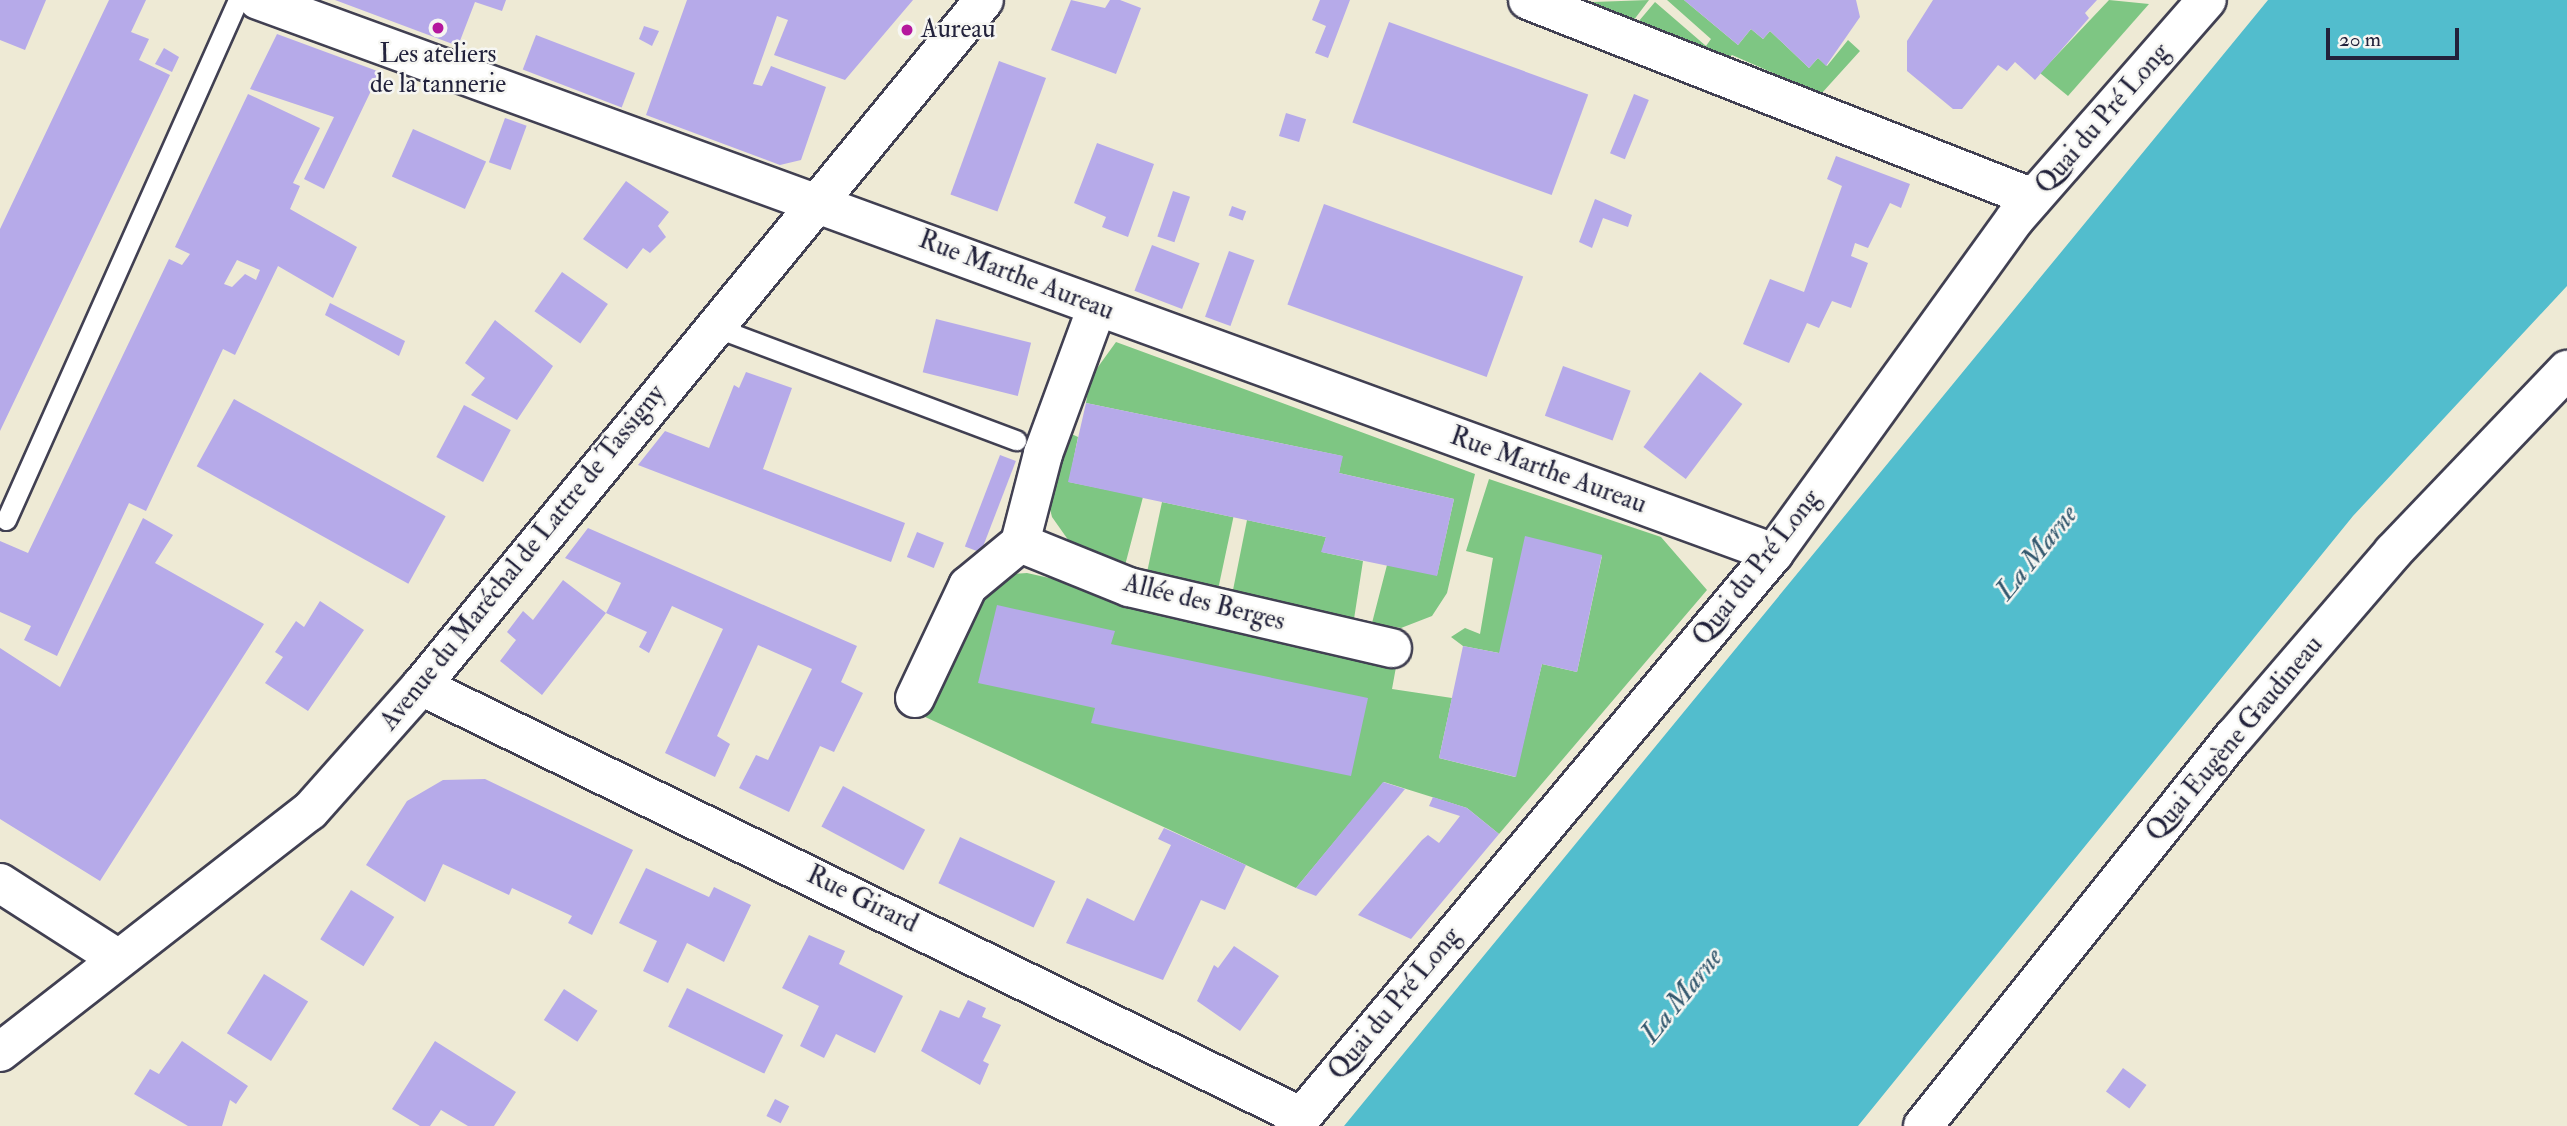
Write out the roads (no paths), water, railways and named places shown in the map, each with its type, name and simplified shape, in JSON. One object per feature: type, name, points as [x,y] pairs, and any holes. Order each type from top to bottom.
[{"type":"street","name":"Rue Marthe Aureau","points":[[258,0],[811,205],[1774,553]]},
{"type":"street","name":"Avenue du Maréchal de Lattre de Tassigny","points":[[0,1052],[117,958],[310,811],[421,686],[811,205],[984,0]]},
{"type":"street","points":[[1528,0],[2033,198]]},
{"type":"street","name":"Quai du Pré Long","points":[[1298,1121],[1774,553],[2033,198],[2207,0]]},
{"type":"street","points":[[915,698],[968,586],[1020,544],[1043,454],[1097,307]]},
{"type":"street","name":"Quai Eugène Gaudineau","points":[[1923,1126],[2234,737],[2393,552],[2567,370]]},
{"type":"street","name":"Allée des Berges","points":[[1020,544],[1129,587],[1392,648]]},
{"type":"street","name":"Rue Girard","points":[[421,686],[1298,1121]]},
{"type":"street","points":[[0,883],[117,958]]},
{"type":"lane","points":[[6,520],[238,0]]},
{"type":"lane","points":[[712,326],[1016,440]]},
{"type":"water","name":"La Marne","points":[[2268,0],[2567,0],[2567,286],[2353,516],[1858,1126],[1344,1126]]},
{"type":"place","name":"Les ateliers de la tannerie","points":[[438,28]]},
{"type":"place","name":"Aureau","points":[[907,30]]}]
